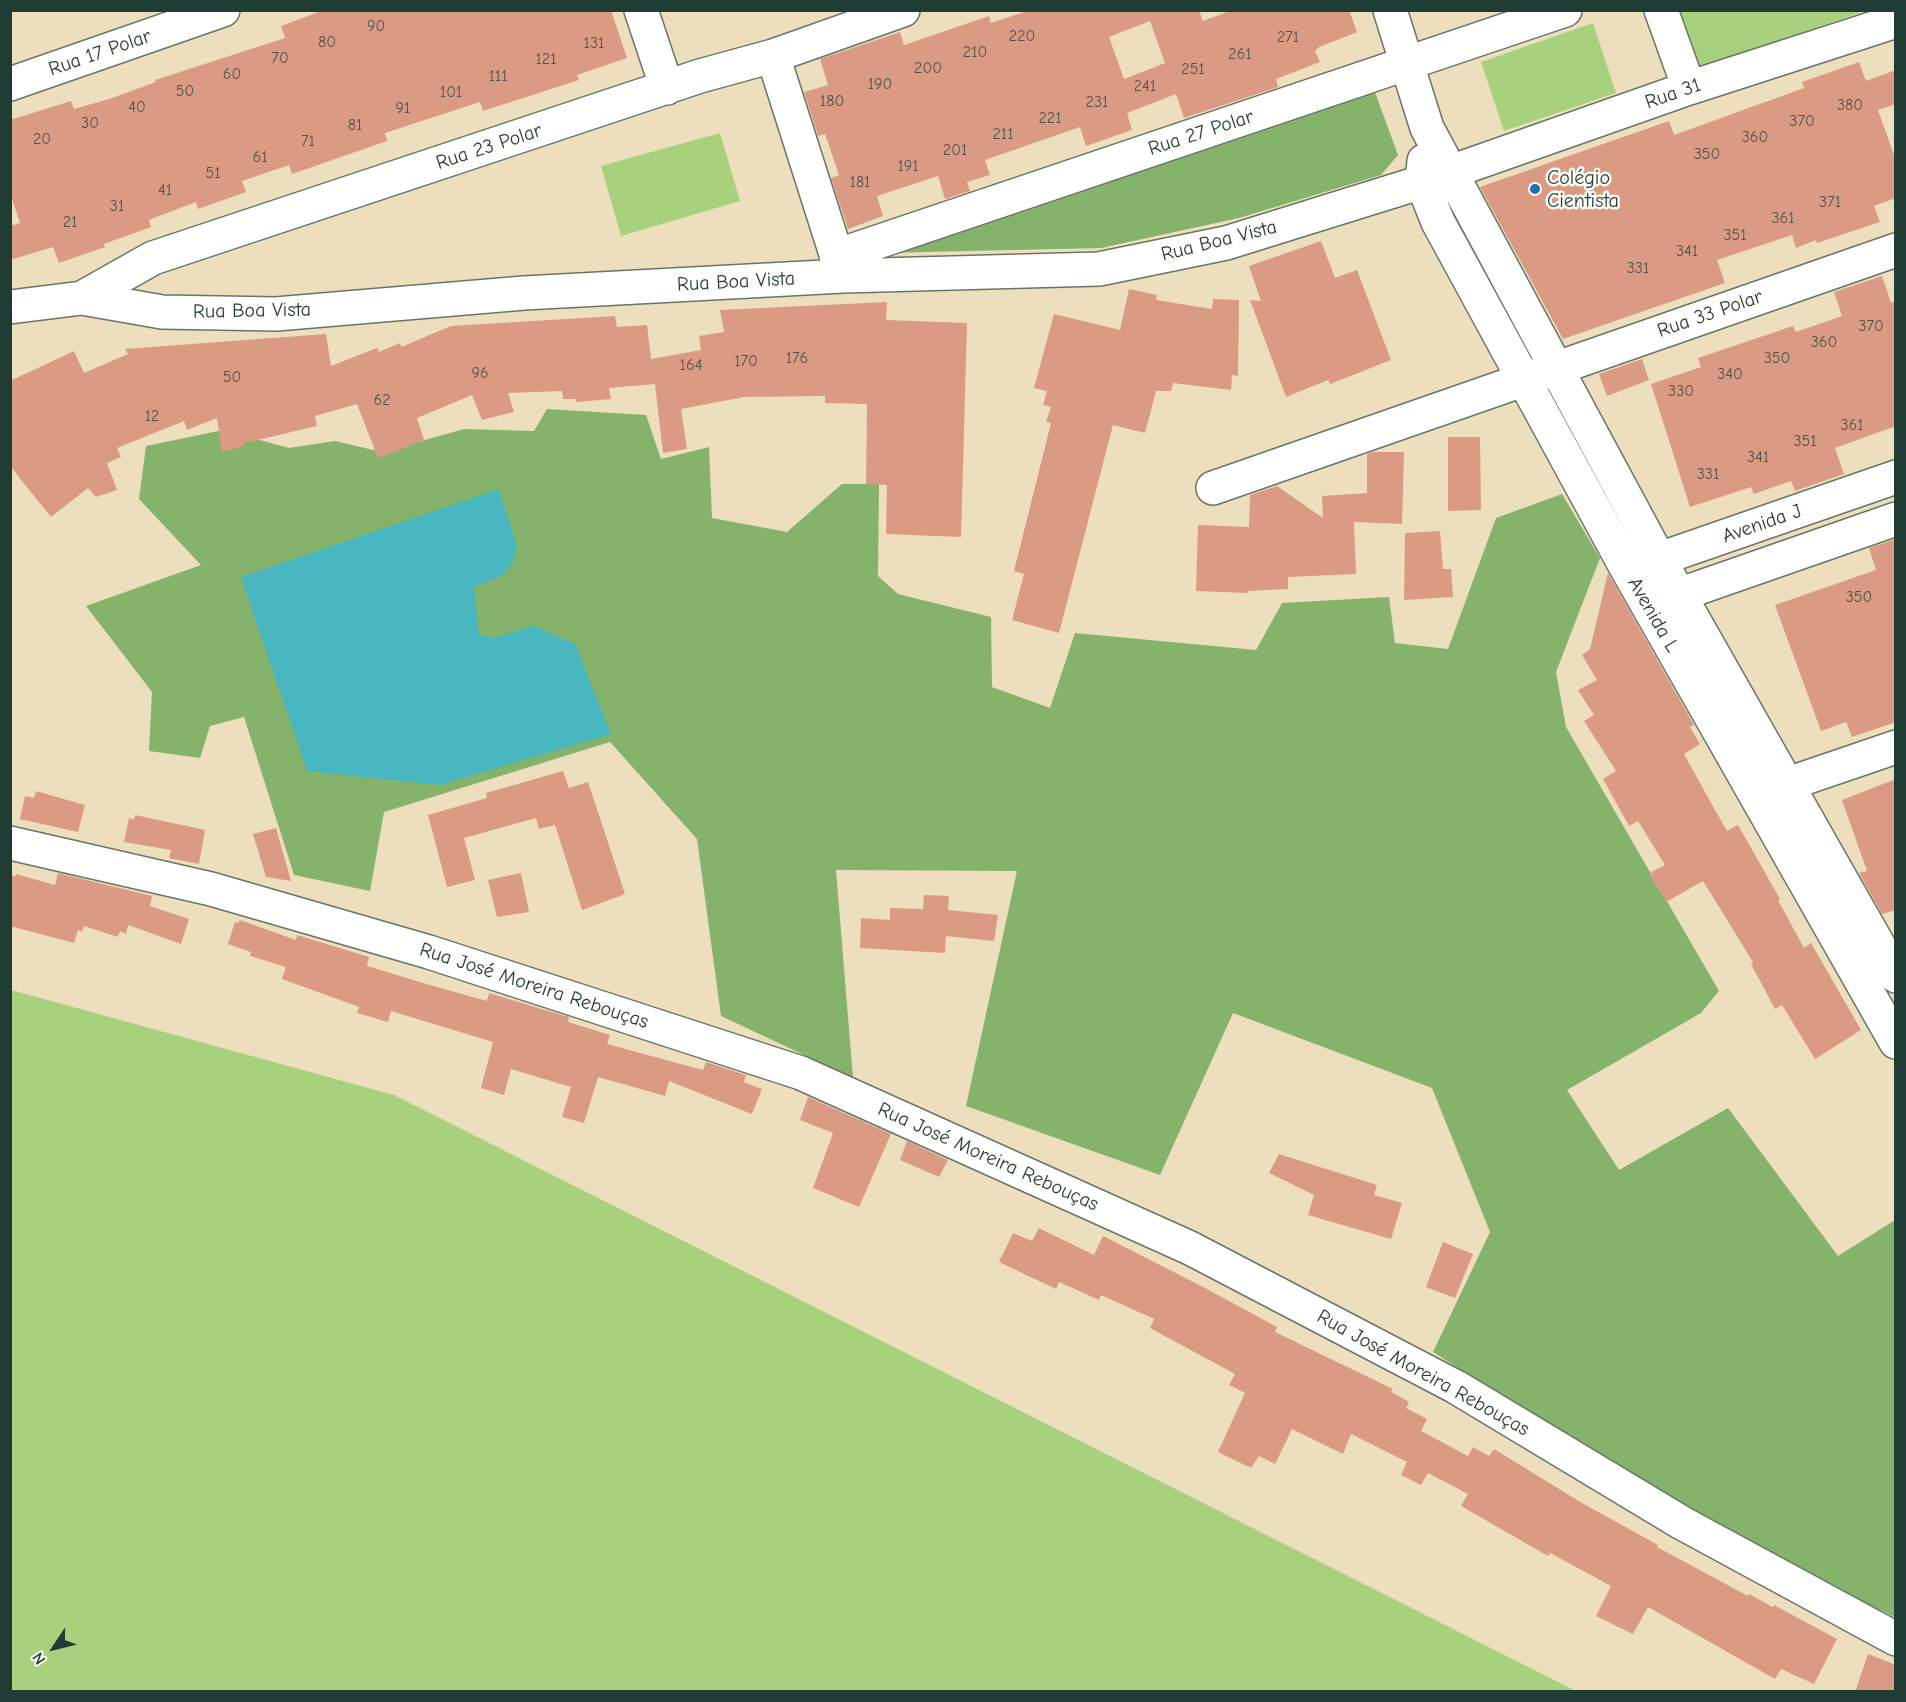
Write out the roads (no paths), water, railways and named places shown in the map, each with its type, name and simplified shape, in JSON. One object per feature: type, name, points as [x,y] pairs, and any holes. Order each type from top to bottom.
[{"type":"street","name":"Rua 17 Polar","points":[[10,84],[223,10]]},
{"type":"street","points":[[641,10],[667,88]]},
{"type":"street","name":"Rua 23 Polar","points":[[82,298],[153,258],[667,88],[773,56],[903,10]]},
{"type":"street","points":[[1390,10],[1427,128],[1437,177]]},
{"type":"street","name":"Rua 27 Polar","points":[[840,266],[1565,10]]},
{"type":"street","points":[[1661,10],[1689,88]]},
{"type":"street","name":"Rua 31","points":[[1437,177],[1689,88],[1896,21]]},
{"type":"street","points":[[773,56],[840,266]]},
{"type":"street","name":"Rua Boa Vista","points":[[10,307],[82,298],[162,312],[276,314],[840,266],[1099,269],[1226,243],[1437,177]]},
{"type":"street","name":"Avenida L","points":[[1437,177],[1557,367],[1679,594],[1863,983],[1896,1042]]},
{"type":"street","name":"Avenida L","points":[[1437,177],[1438,222],[1648,606],[1895,975]]},
{"type":"street","name":"Rua 33 Polar","points":[[1213,488],[1896,250]]},
{"type":"street","name":"Avenida J","points":[[1628,569],[1896,477]]},
{"type":"street","name":"Avenida J","points":[[1648,606],[1896,519]]},
{"type":"street","points":[[1770,790],[1896,747]]},
{"type":"street","name":"Rua José Moreira Rebouças","points":[[10,843],[211,889],[429,952],[801,1072],[1200,1254],[1456,1387],[1682,1523],[1896,1639]]},
{"type":"street","points":[[1863,983],[1895,975]]},
{"type":"water","points":[[499,489],[517,547],[512,563],[502,576],[474,587],[479,634],[493,638],[534,626],[575,644],[611,734],[440,785],[307,771],[241,577]]},
{"type":"place","name":"Colégio Cientista","points":[[1535,189]]}]
